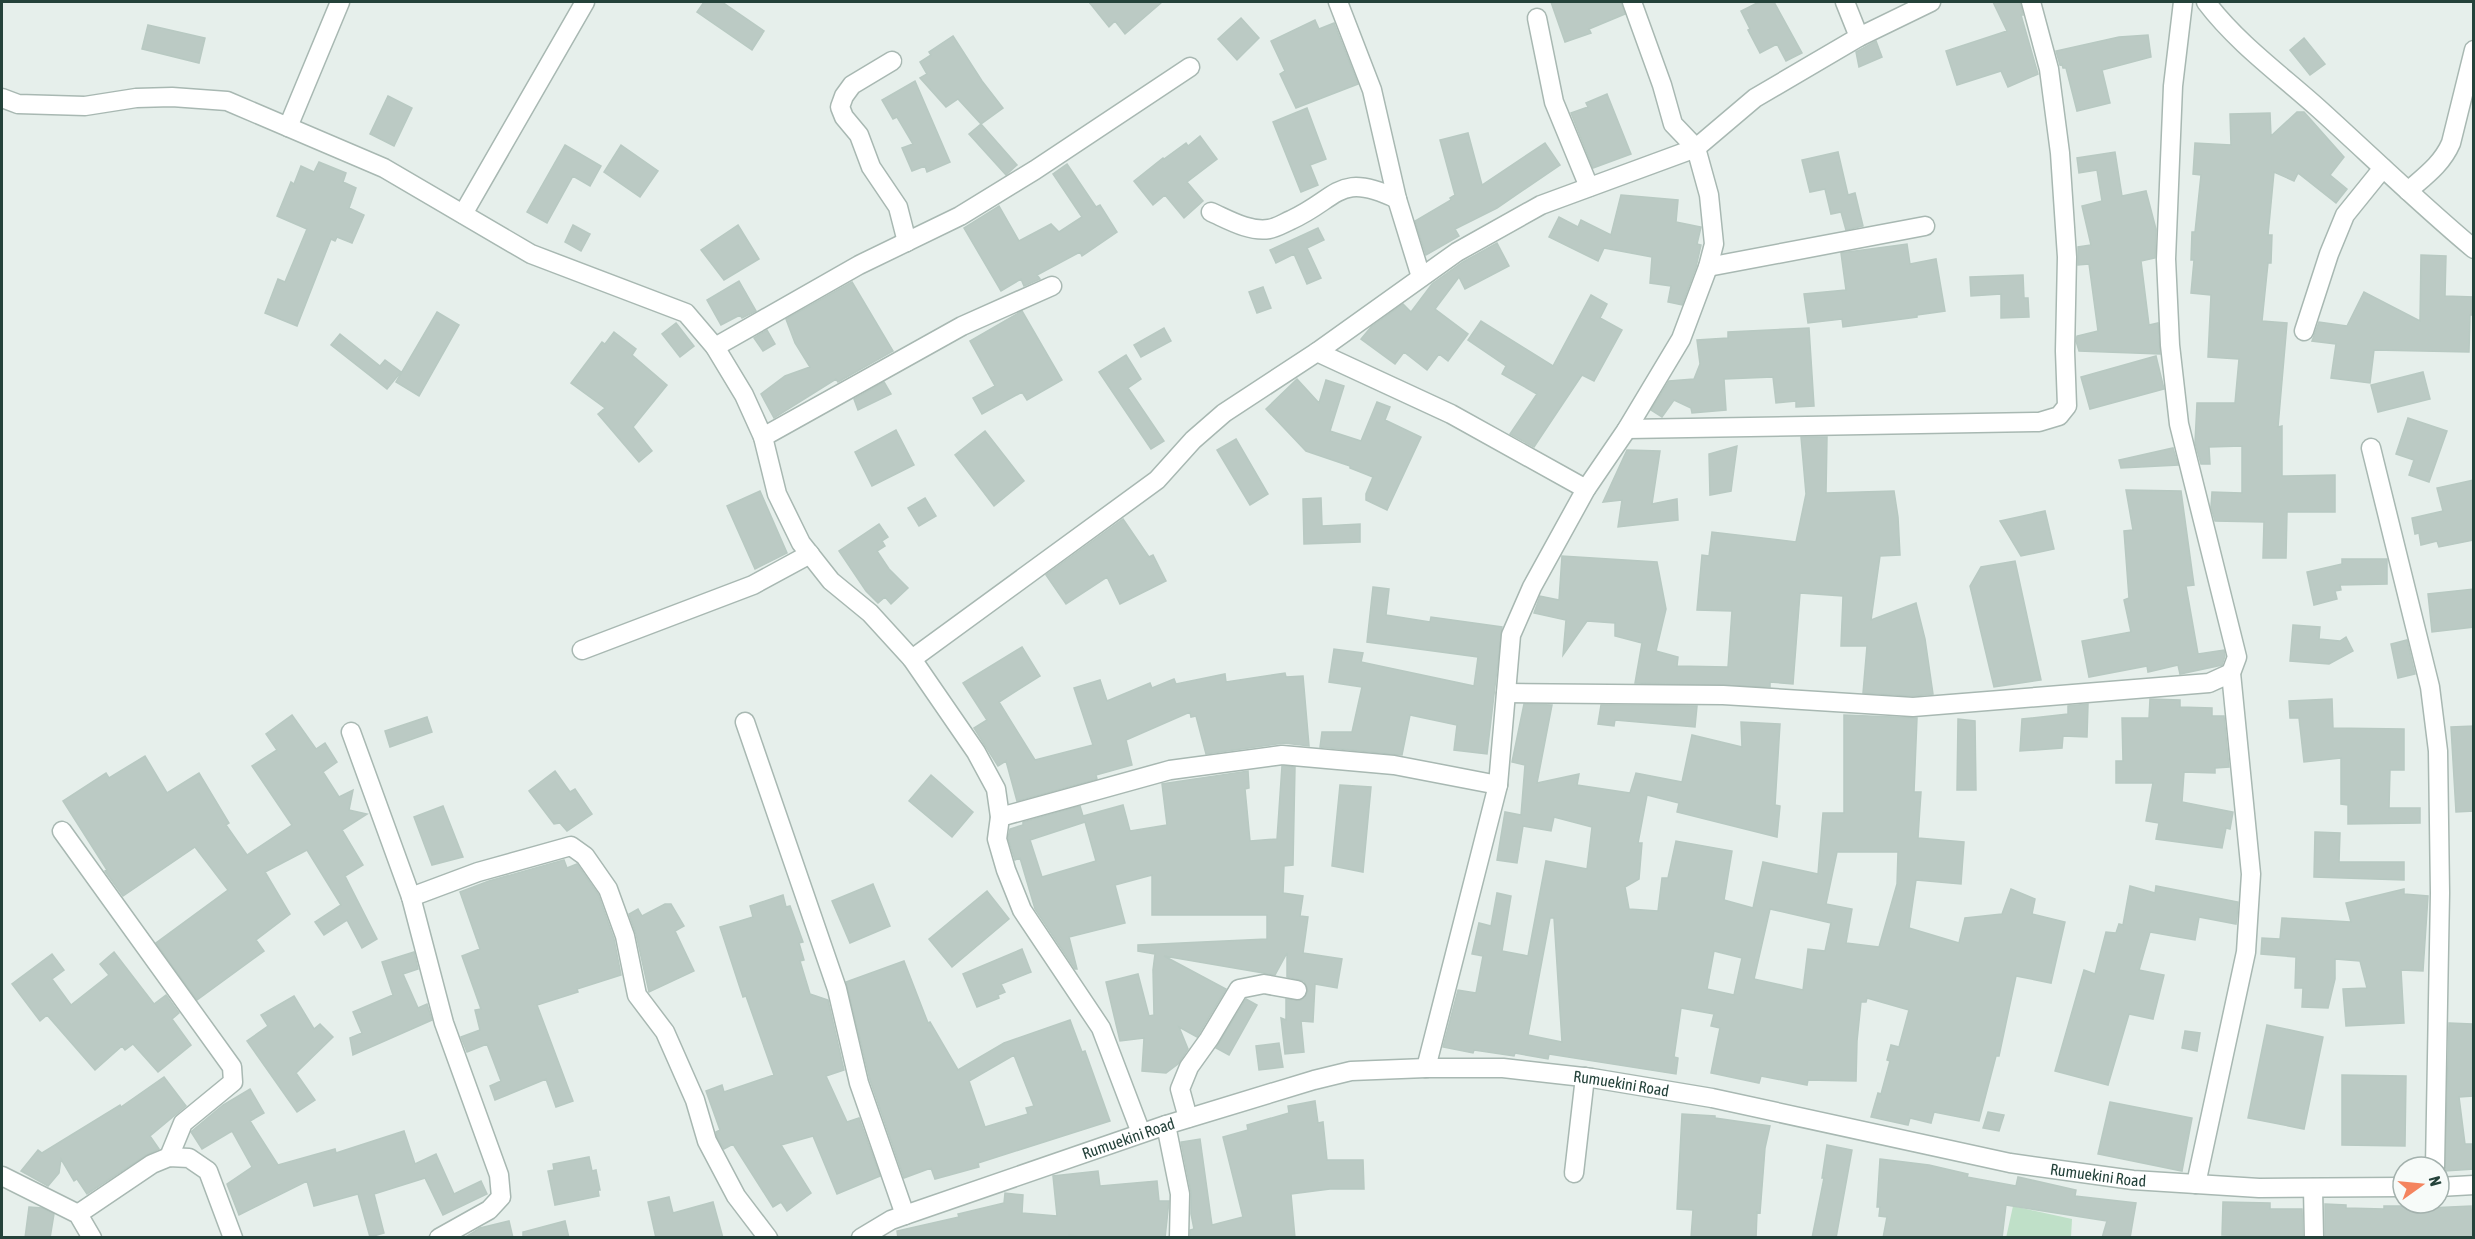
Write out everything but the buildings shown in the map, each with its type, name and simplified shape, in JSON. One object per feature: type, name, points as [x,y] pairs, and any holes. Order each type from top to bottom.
[{"type":"street","points":[[288,127],[340,2]]},
{"type":"street","points":[[463,214],[585,2]]},
{"type":"street","points":[[1338,2],[1372,90],[1397,199],[1420,277]]},
{"type":"street","points":[[1426,1068],[1498,784],[1511,635],[1532,587],[1586,489],[1627,429],[1681,339],[1708,267],[1714,244],[1709,195],[1696,148],[1673,124],[1662,85],[1632,2]]},
{"type":"street","points":[[1845,2],[1859,38]]},
{"type":"street","points":[[912,659],[1157,480],[1193,440],[1224,413],[1317,352],[1457,252],[1541,205],[1696,148],[1755,98],[1859,38],[1930,2]]},
{"type":"street","points":[[1627,429],[2039,422],[2059,416],[2067,406],[2065,351],[2067,257],[2060,153],[2049,69],[2031,2]]},
{"type":"street","points":[[2183,2],[2174,86],[2166,259],[2170,345],[2179,424],[2236,657],[2232,673],[2251,874],[2246,952],[2196,1184]]},
{"type":"street","points":[[2206,2],[2264,62],[2474,249]]},
{"type":"street","points":[[1537,18],[1554,102],[1589,187]]},
{"type":"street","points":[[2408,191],[2436,168],[2446,154],[2451,143],[2474,50]]},
{"type":"street","points":[[892,61],[852,85],[840,107],[844,117],[859,135],[871,167],[898,207],[907,242]]},
{"type":"street","points":[[715,347],[859,265],[960,216],[1026,176],[1190,67]]},
{"type":"street","points":[[2,98],[18,104],[85,106],[136,98],[172,97],[227,101],[384,168],[531,254],[686,313],[715,347],[744,395],[763,437],[777,494],[801,543],[831,582],[870,613],[912,659],[976,752],[996,789],[1000,817],[997,838],[1006,870],[1022,910],[1101,1028],[1141,1133]]},
{"type":"street","points":[[2304,331],[2329,254],[2345,215],[2383,168]]},
{"type":"street","points":[[1211,212],[1248,228],[1270,229],[1296,218],[1327,197],[1354,185],[1375,189],[1397,199]]},
{"type":"street","points":[[1708,267],[1924,226]]},
{"type":"street","points":[[763,437],[962,326],[1052,286]]},
{"type":"street","points":[[1317,352],[1451,414],[1586,489]]},
{"type":"street","points":[[2371,448],[2430,687],[2438,751],[2440,893],[2435,1155]]},
{"type":"street","points":[[582,650],[753,585],[810,554]]},
{"type":"street","points":[[1506,693],[1723,695],[1913,707],[2209,684],[2232,673]]},
{"type":"street","points":[[746,722],[837,989],[859,1083],[904,1215]]},
{"type":"street","points":[[351,732],[411,897],[444,1023],[499,1175],[501,1197],[489,1210],[440,1238]]},
{"type":"street","points":[[1000,817],[1170,770],[1282,755],[1394,765],[1498,784]]},
{"type":"street","points":[[62,831],[232,1067],[233,1082],[183,1123],[169,1157]]},
{"type":"street","points":[[411,897],[478,872],[571,846],[585,856],[608,889],[625,936],[637,995],[665,1032],[695,1100],[706,1141],[736,1197],[768,1238]]},
{"type":"street","points":[[1188,1118],[1180,1089],[1189,1068],[1239,988],[1264,984],[1297,990]]},
{"type":"street","name":"Rumuekini Road","points":[[861,1238],[904,1215],[1141,1133],[1314,1080],[1351,1071],[1426,1068],[1503,1068],[1585,1077],[1712,1098],[2010,1163],[2133,1180],[2259,1188],[2391,1187]]},
{"type":"street","points":[[1574,1173],[1585,1077]]},
{"type":"street","points":[[1166,1125],[1180,1194],[1179,1238]]},
{"type":"street","points":[[78,1214],[152,1164],[169,1157],[189,1158],[208,1171],[233,1238]]},
{"type":"street","points":[[2,1176],[78,1214],[92,1238]]},
{"type":"street","points":[[2451,1186],[2474,1185]]},
{"type":"street","points":[[2313,1188],[2314,1238]]},
{"type":"green space","points":[[2013,1206],[2072,1219],[2071,1237],[2006,1238]]}]
